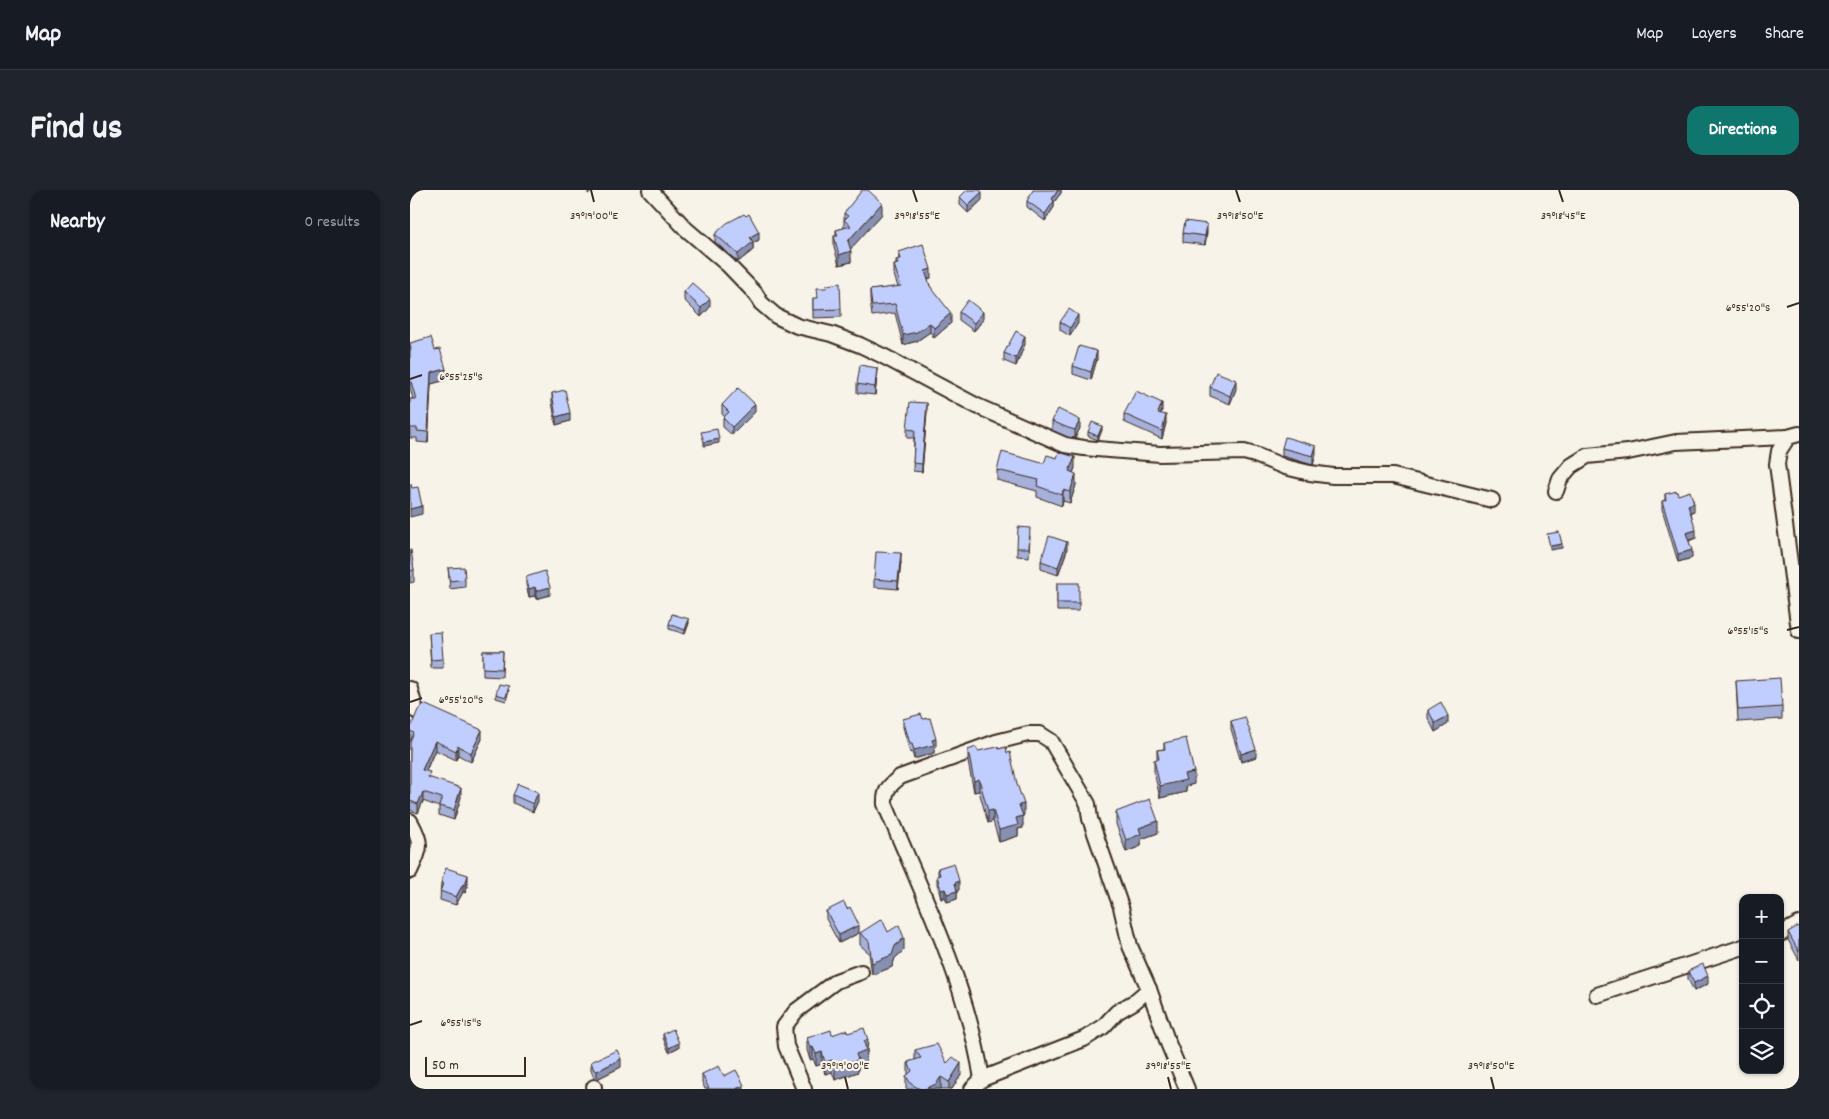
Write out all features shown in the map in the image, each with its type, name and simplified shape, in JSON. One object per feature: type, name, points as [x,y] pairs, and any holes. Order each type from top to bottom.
[{"type":"street","points":[[650,190],[686,229],[728,264],[755,293],[761,303],[776,316],[797,326],[831,334],[860,345],[977,406],[1064,445],[1160,454],[1244,452],[1285,467],[1310,472],[1333,476],[1393,476],[1492,500]]},
{"type":"street","points":[[1556,491],[1560,479],[1571,466],[1587,456],[1628,452],[1676,442],[1794,436]]},
{"type":"street","points":[[1794,436],[1780,451],[1777,464],[1799,631]]},
{"type":"street","points":[[410,689],[416,711]]},
{"type":"street","points":[[982,1079],[977,1048],[956,977],[884,804],[884,796],[888,787],[900,777],[996,742],[1028,734],[1040,734],[1051,741],[1088,804],[1090,819],[1121,906],[1130,946],[1149,989],[1187,1089]]},
{"type":"street","points":[[410,821],[419,837],[419,851],[410,871]]},
{"type":"street","points":[[1784,932],[1799,924]]},
{"type":"street","points":[[1598,995],[1739,948]]},
{"type":"street","points":[[804,1089],[786,1046],[784,1027],[796,1012],[836,981],[861,972]]},
{"type":"street","points":[[972,1089],[982,1079],[1084,1039],[1103,1028],[1117,1012],[1134,1002],[1149,989]]},
{"type":"street","points":[[1134,1002],[1156,1009]]},
{"type":"building","points":[[862,190],[868,190],[882,203],[848,241],[851,251],[839,255],[834,236],[838,236],[836,230],[851,226],[844,220],[848,216],[844,213]]},
{"type":"building","points":[[967,190],[980,190],[982,192],[968,205],[960,197]]},
{"type":"building","points":[[1033,190],[1058,190],[1052,199],[1054,201],[1045,214],[1027,201]]},
{"type":"building","points":[[744,214],[746,216],[749,214],[759,232],[750,237],[753,242],[738,254],[715,234],[727,223]]},
{"type":"building","points":[[1185,221],[1207,224],[1205,236],[1183,233]]},
{"type":"building","points":[[923,244],[931,269],[925,271],[930,286],[951,313],[934,328],[930,323],[917,332],[903,335],[895,304],[872,306],[870,290],[901,286],[894,265],[898,264],[896,260],[901,259],[899,252]]},
{"type":"building","points":[[692,283],[710,299],[701,308],[684,292]]},
{"type":"building","points":[[840,283],[841,309],[813,310],[813,298],[818,298],[817,288],[826,288],[827,285]]},
{"type":"building","points":[[968,300],[983,312],[974,323],[959,312]]},
{"type":"building","points":[[1069,309],[1078,315],[1070,328],[1060,322]]},
{"type":"building","points":[[1016,331],[1025,336],[1016,358],[1004,353]]},
{"type":"building","points":[[431,337],[435,350],[440,349],[446,369],[431,373],[428,432],[417,431],[417,428],[410,428],[410,399],[416,399],[410,378],[410,343]]},
{"type":"building","points":[[1079,346],[1097,351],[1091,372],[1073,366]]},
{"type":"building","points":[[860,365],[877,368],[875,387],[857,384]]},
{"type":"building","points":[[1216,372],[1236,380],[1230,396],[1210,387]]},
{"type":"building","points":[[738,388],[755,404],[732,427],[723,418],[729,412],[722,405]]},
{"type":"building","points":[[565,390],[570,413],[556,417],[552,393]]},
{"type":"building","points":[[1136,391],[1162,403],[1158,413],[1166,415],[1162,431],[1124,414]]},
{"type":"building","points":[[910,402],[927,403],[922,464],[913,463],[915,430],[907,429]]},
{"type":"building","points":[[1058,409],[1080,420],[1075,430],[1052,421]]},
{"type":"building","points":[[1092,422],[1102,426],[1098,436],[1088,432]]},
{"type":"building","points":[[717,429],[719,439],[704,442],[701,432]]},
{"type":"building","points":[[1285,437],[1316,446],[1313,456],[1282,448]]},
{"type":"building","points":[[1002,452],[1042,463],[1044,463],[1047,455],[1057,458],[1059,452],[1075,457],[1069,471],[1076,474],[1070,492],[1063,490],[1062,495],[1037,486],[1039,480],[997,470]]},
{"type":"building","points":[[410,484],[412,488],[418,487],[422,506],[410,509]]},
{"type":"building","points":[[1677,491],[1678,495],[1690,491],[1694,503],[1688,505],[1696,530],[1686,533],[1692,550],[1678,554],[1662,501],[1666,500],[1665,494]]},
{"type":"building","points":[[1018,527],[1030,528],[1029,548],[1017,548]]},
{"type":"building","points":[[1559,532],[1562,544],[1550,546],[1547,534]]},
{"type":"building","points":[[1049,536],[1067,542],[1058,567],[1041,561]]},
{"type":"building","points":[[410,550],[414,570],[410,571]]},
{"type":"building","points":[[876,552],[901,553],[898,581],[874,579]]},
{"type":"building","points":[[464,567],[465,579],[450,581],[448,568]]},
{"type":"building","points":[[545,571],[550,587],[536,591],[535,587],[529,589],[526,577]]},
{"type":"building","points":[[1057,583],[1079,583],[1079,603],[1057,603]]},
{"type":"building","points":[[672,614],[689,619],[685,630],[669,624]]},
{"type":"building","points":[[441,632],[443,659],[431,660],[429,633]]},
{"type":"building","points":[[483,651],[503,651],[502,669],[483,668]]},
{"type":"building","points":[[1780,678],[1782,707],[1738,710],[1736,681]]},
{"type":"building","points":[[499,684],[509,686],[506,697],[496,694]]},
{"type":"building","points":[[1441,702],[1448,716],[1435,723],[1428,710]]},
{"type":"building","points":[[424,704],[482,730],[471,753],[458,746],[456,751],[435,741],[422,770],[430,772],[428,777],[461,788],[454,810],[439,806],[442,798],[423,792],[418,804],[410,801],[410,742],[414,733],[410,729],[418,710]]},
{"type":"building","points":[[921,714],[923,719],[930,718],[936,739],[932,740],[934,745],[914,750],[912,744],[910,744],[903,719]]},
{"type":"building","points":[[1245,717],[1256,749],[1241,754],[1231,721]]},
{"type":"building","points":[[1186,738],[1194,772],[1184,774],[1186,780],[1160,786],[1154,760],[1159,759],[1157,750],[1165,749],[1164,743]]},
{"type":"building","points":[[976,747],[978,751],[1006,747],[1007,753],[1010,752],[1017,784],[1024,804],[1019,805],[1023,816],[1016,818],[1018,825],[999,830],[993,810],[988,811],[979,779],[974,781],[968,750]]},
{"type":"building","points":[[518,784],[538,792],[533,804],[513,795]]},
{"type":"building","points":[[1150,799],[1158,821],[1139,828],[1141,834],[1126,840],[1116,812]]},
{"type":"building","points":[[954,863],[959,881],[955,883],[957,891],[947,894],[945,889],[941,890],[937,876],[940,875],[938,868]]},
{"type":"building","points":[[446,868],[468,875],[465,885],[463,884],[456,897],[440,891]]},
{"type":"building","points":[[844,902],[847,909],[850,907],[859,925],[839,935],[826,911]]},
{"type":"building","points":[[882,919],[888,932],[899,925],[904,938],[895,946],[892,955],[872,963],[869,941],[860,933]]},
{"type":"building","points":[[1799,927],[1799,952],[1788,932]]},
{"type":"building","points":[[1703,964],[1708,976],[1694,983],[1688,971]]},
{"type":"building","points":[[864,1028],[868,1040],[864,1041],[866,1050],[856,1054],[858,1060],[835,1068],[832,1060],[825,1062],[822,1052],[816,1054],[813,1047],[810,1048],[807,1038],[831,1030],[832,1035],[846,1030],[848,1033]]},
{"type":"building","points":[[673,1029],[679,1043],[669,1048],[663,1034]]},
{"type":"building","points":[[937,1044],[947,1063],[953,1057],[961,1063],[949,1082],[941,1077],[936,1084],[920,1089],[911,1084],[906,1076],[912,1071],[908,1062],[921,1058],[915,1050]]},
{"type":"building","points":[[617,1050],[621,1059],[597,1071],[594,1070],[591,1062]]},
{"type":"building","points":[[719,1066],[724,1076],[736,1070],[744,1085],[736,1089],[709,1089],[702,1074]]}]
